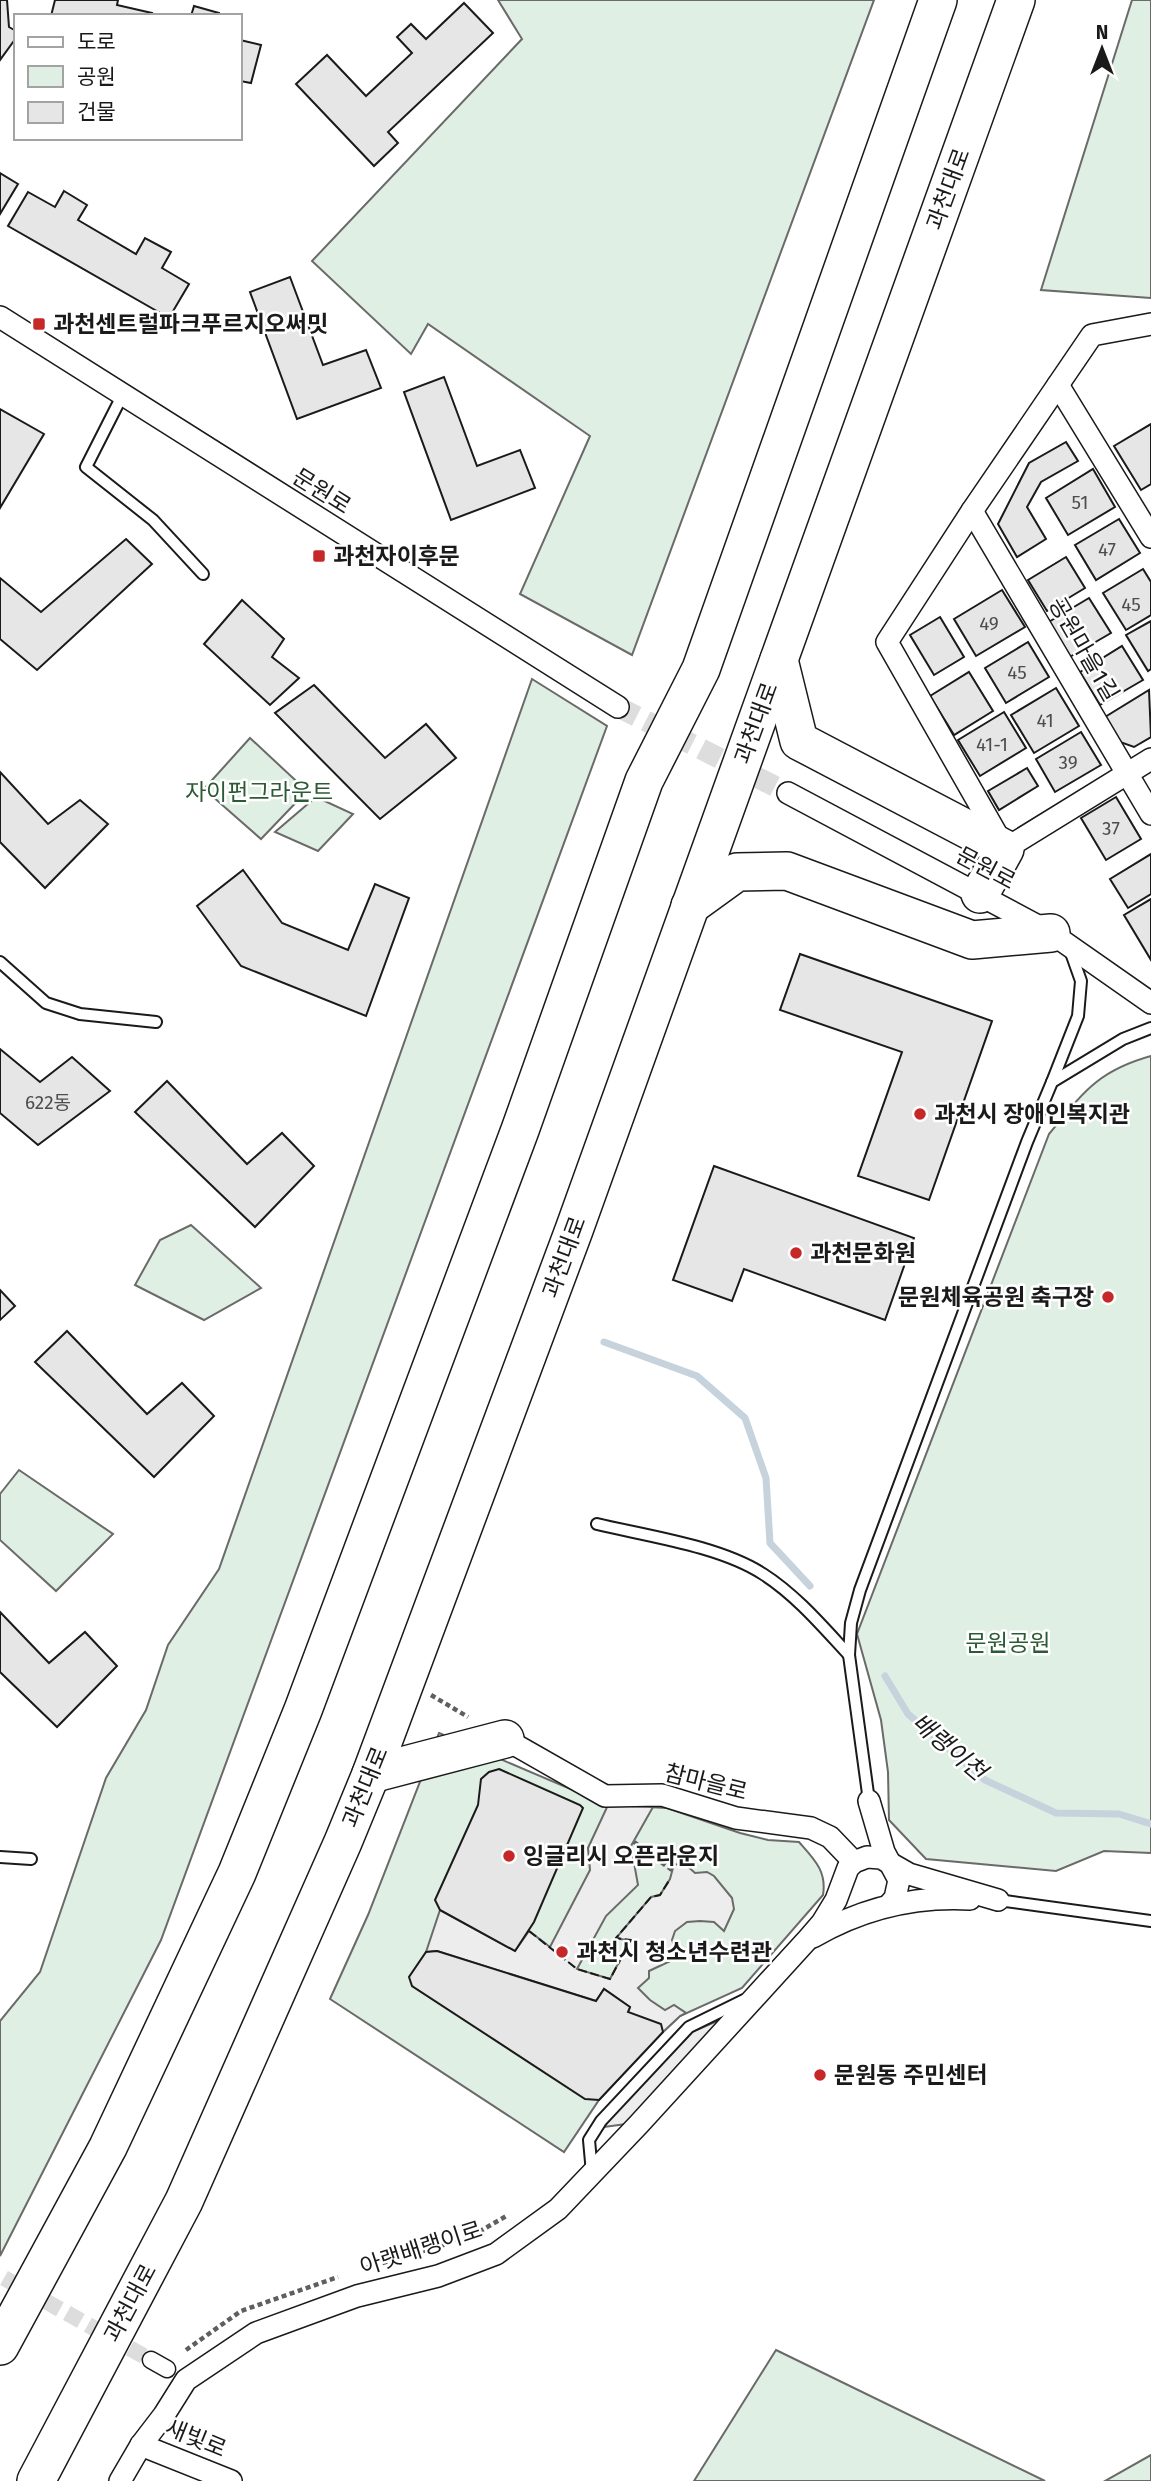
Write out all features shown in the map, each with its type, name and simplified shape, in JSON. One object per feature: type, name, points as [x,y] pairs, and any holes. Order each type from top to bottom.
[{"type":"highway","points":[[0,2346],[108,2147],[237,1873],[303,1710],[520,1130],[644,781],[701,669],[939,0]]},
{"type":"highway","name":"과천대로","points":[[36,2481],[184,2201],[371,1774],[574,1230],[1016,0]]},
{"type":"highway","points":[[779,660],[799,741],[1005,849],[980,894]]},
{"type":"highway","points":[[690,906],[737,873],[787,871],[972,940],[1060,940]]},
{"type":"highway","points":[[371,1774],[505,1739]]},
{"type":"street","name":"문원로","points":[[0,317],[618,707]]},
{"type":"street","points":[[1151,324],[1092,335],[887,642],[1005,849],[1151,759]]},
{"type":"street","points":[[1058,385],[1151,537]]},
{"type":"street","name":"공원마을1길","points":[[972,511],[1151,814]]},
{"type":"street","name":"문원로","points":[[788,793],[980,894],[1060,940],[1151,1003]]},
{"type":"street","name":"참마을로","points":[[505,1739],[605,1796],[662,1795],[736,1818],[811,1828],[830,1837],[857,1860]]},
{"type":"street","points":[[808,1939],[822,1923],[848,1868],[857,1860],[868,1825],[869,1801]]},
{"type":"street","points":[[869,1801],[884,1852],[899,1880],[899,1889],[881,1908]]},
{"type":"street","points":[[857,1860],[875,1857],[918,1877],[998,1900]]},
{"type":"street","points":[[843,1883],[848,1899],[854,1906],[881,1908]]},
{"type":"street","points":[[808,1939],[851,1918],[881,1908],[932,1900],[998,1900]]},
{"type":"street","name":"아랫배랭이로","points":[[120,2481],[141,2445],[186,2380],[256,2333],[357,2296],[438,2276],[496,2253],[558,2209],[808,1939]]},
{"type":"street","points":[[150,2360],[167,2369]]},
{"type":"street","name":"새빛로","points":[[141,2445],[231,2481]]},
{"type":"lane","points":[[122,396],[86,467],[153,520],[203,574]]},
{"type":"lane","points":[[869,1801],[849,1656],[851,1623],[860,1590],[1027,1142],[1078,1016],[1081,981],[1060,940]]},
{"type":"lane","points":[[0,962],[46,1003],[80,1014],[156,1021]]},
{"type":"lane","points":[[1052,1082],[1123,1039],[1151,1028]]},
{"type":"lane","points":[[597,1524],[716,1553],[762,1574],[811,1615],[849,1656]]},
{"type":"lane","points":[[0,1857],[31,1859]]},
{"type":"lane","points":[[998,1900],[1151,1921]]},
{"type":"lane","points":[[592,2174],[589,2140],[601,2121],[689,2027],[756,1995]]},
{"type":"path","points":[[634,1842],[672,1870]]},
{"type":"path","points":[[358,2271],[470,2237],[514,2211]]},
{"type":"path","points":[[167,2369],[192,2345],[241,2311],[345,2274]]},
{"type":"green space","points":[[498,0],[874,0],[632,655],[520,594],[590,436],[428,324],[411,354],[312,261],[522,39]]},
{"type":"green space","points":[[1132,0],[1151,0],[1151,298],[1041,290]]},
{"type":"green space","points":[[532,679],[607,726],[161,1940],[0,2256],[0,2021],[40,1972],[106,1778],[146,1710],[168,1645],[219,1569]]},
{"type":"green space","name":"자이펀그라운트","points":[[250,738],[307,791],[261,839],[204,789]]},
{"type":"green space","points":[[316,797],[353,814],[318,851],[275,832]]},
{"type":"green space","name":"문원공원","points":[[1151,1056],[1151,1853],[1104,1851],[1056,1871],[926,1859],[889,1820],[888,1772],[881,1720],[857,1634],[1049,1134],[1092,1085],[1117,1069]]},
{"type":"green space","points":[[191,1225],[261,1288],[204,1320],[135,1285],[160,1240]]},
{"type":"green space","points":[[19,1470],[113,1534],[56,1591],[0,1540],[0,1494]]},
{"type":"green space","name":"과천시 청소년수련관","points":[[439,1733],[608,1805],[667,1808],[740,1833],[768,1840],[799,1842],[821,1872],[823,1895],[742,1988],[680,2016],[599,2100],[564,2152],[330,1999],[368,1915]]},
{"type":"green space","points":[[776,2350],[1045,2481],[694,2481]]},
{"type":"green space","points":[[1151,2455],[1151,2481],[1105,2481]]},
{"type":"shaded area","points":[[608,1805],[653,1807],[631,1846],[638,1885],[606,1916],[577,1969],[610,1979],[630,1941],[616,1938],[651,1897],[660,1895],[670,1879],[674,1864],[684,1863],[695,1873],[707,1872],[714,1876],[732,1898],[734,1909],[724,1931],[714,1922],[687,1922],[675,1931],[672,1940],[679,1957],[649,1971],[649,1978],[638,1988],[665,2010],[674,2005],[686,2013],[663,2032],[628,2012],[630,2007],[604,1989],[596,2001],[437,1951],[426,1952],[440,1910],[515,1951],[529,1931],[550,1947],[590,1870],[588,1848]]},
{"type":"shaded area","points":[[724,2018],[626,2124],[604,2127],[614,2113],[692,2032]]},
{"type":"building","points":[[0,0],[7,0],[9,27],[14,30],[14,41],[0,60]]},
{"type":"building","points":[[55,0],[118,0],[117,5],[152,13],[152,14],[52,14]]},
{"type":"building","points":[[464,3],[493,33],[388,132],[398,143],[374,166],[296,84],[327,55],[366,96],[412,53],[397,37],[411,24],[426,39]]},
{"type":"building","points":[[194,6],[219,13],[219,14],[192,14]]},
{"type":"building","points":[[242,40],[261,45],[251,83],[242,81]]},
{"type":"building","points":[[0,173],[18,184],[0,214]]},
{"type":"building","points":[[64,191],[87,205],[78,220],[136,254],[145,238],[171,252],[162,268],[189,284],[169,318],[8,226],[28,192],[55,207]]},
{"type":"building","points":[[290,277],[323,365],[366,350],[381,388],[297,419],[250,292]]},
{"type":"building","points":[[444,377],[477,466],[520,450],[535,488],[451,520],[404,392]]},
{"type":"building","points":[[0,409],[44,434],[0,508]]},
{"type":"building","points":[[1151,424],[1151,484],[1141,490],[1114,446]]},
{"type":"building","points":[[1066,442],[1078,461],[1041,482],[1027,507],[1046,539],[1017,557],[998,524],[1029,463]]},
{"type":"building","points":[[1093,469],[1115,507],[1068,535],[1046,498]]},
{"type":"building","points":[[1119,519],[1140,553],[1096,580],[1075,545]]},
{"type":"building","points":[[126,539],[152,564],[37,670],[0,639],[0,578],[41,612]]},
{"type":"building","points":[[1066,557],[1085,588],[1047,611],[1028,580]]},
{"type":"building","points":[[1143,569],[1151,582],[1151,615],[1126,630],[1103,593]]},
{"type":"building","points":[[1002,590],[1025,627],[976,656],[954,619]]},
{"type":"building","points":[[1089,598],[1111,633],[1068,658],[1047,623]]},
{"type":"building","points":[[242,600],[284,639],[272,657],[299,678],[270,705],[204,644]]},
{"type":"building","points":[[940,617],[964,657],[934,675],[910,635]]},
{"type":"building","points":[[1151,621],[1151,669],[1148,671],[1126,635]]},
{"type":"building","points":[[1028,642],[1049,677],[1006,703],[985,668]]},
{"type":"building","points":[[1122,646],[1143,680],[1100,705],[1080,672]]},
{"type":"building","points":[[969,672],[993,711],[954,735],[930,696]]},
{"type":"building","points":[[314,685],[385,758],[426,724],[456,758],[380,819],[275,713]]},
{"type":"building","points":[[1056,688],[1079,726],[1034,753],[1011,715]]},
{"type":"building","points":[[1149,690],[1151,737],[1134,747],[1120,742],[1105,717]]},
{"type":"building","points":[[1004,712],[1026,748],[980,776],[958,740]]},
{"type":"building","points":[[1081,732],[1101,765],[1055,792],[1036,759]]},
{"type":"building","points":[[1027,768],[1038,786],[999,810],[988,791]]},
{"type":"building","points":[[0,772],[48,824],[80,800],[108,824],[45,888],[0,842]]},
{"type":"building","points":[[1116,797],[1141,839],[1106,860],[1081,818]]},
{"type":"building","points":[[1151,854],[1151,894],[1128,908],[1110,879]]},
{"type":"building","points":[[243,870],[282,923],[348,950],[375,884],[409,898],[366,1016],[241,966],[197,906]]},
{"type":"building","points":[[1151,899],[1151,960],[1124,915]]},
{"type":"building","name":"과천시 장애인복지관","points":[[800,954],[992,1021],[929,1200],[858,1176],[902,1052],[780,1010]]},
{"type":"building","points":[[0,1049],[40,1082],[72,1057],[110,1091],[38,1145],[0,1113]]},
{"type":"building","points":[[167,1081],[247,1164],[282,1133],[314,1166],[255,1227],[135,1112]]},
{"type":"building","name":"과천문화원","points":[[714,1166],[914,1238],[885,1320],[744,1269],[732,1301],[673,1280]]},
{"type":"building","points":[[0,1290],[15,1306],[0,1320]]},
{"type":"building","points":[[67,1331],[147,1414],[182,1383],[214,1416],[154,1477],[35,1362]]},
{"type":"building","points":[[0,1612],[49,1663],[85,1632],[117,1666],[57,1727],[0,1672]]},
{"type":"building","name":"잉글리시 오픈라운지","points":[[499,1769],[583,1808],[534,1922],[515,1951],[440,1910],[435,1900],[478,1805],[481,1779],[489,1772]]},
{"type":"building","name":"과천시 청소년수련관","points":[[437,1951],[596,2001],[604,1989],[630,2007],[628,2012],[661,2024],[663,2032],[599,2100],[585,2099],[412,1986],[409,1977],[426,1952]]},
{"type":"waterway","name":"배랭이천","points":[[604,1342],[697,1376],[745,1418],[766,1478],[770,1543],[810,1586]]},
{"type":"waterway","name":"배랭이천","points":[[885,1676],[908,1714],[985,1780],[1056,1813],[1119,1814],[1151,1824]]},
{"type":"tunnel","points":[[618,707],[788,793]]},
{"type":"tunnel","points":[[4,2278],[151,2360]]},
{"type":"fence","points":[[529,1931],[577,1969],[610,1979],[631,1940],[616,1938],[651,1897],[660,1895],[670,1879]]},
{"type":"place","name":"과천센트럴파크푸르지오써밋","points":[[39,324]]},
{"type":"place","name":"과천자이후문","points":[[319,556]]},
{"type":"place","name":"과천시 장애인복지관","points":[[920,1114]]},
{"type":"place","name":"과천문화원","points":[[796,1253]]},
{"type":"place","name":"문원체육공원 축구장","points":[[1108,1297]]},
{"type":"place","name":"잉글리시 오픈라운지","points":[[509,1856]]},
{"type":"place","name":"과천시 청소년수련관","points":[[562,1952]]},
{"type":"place","name":"문원동 주민센터","points":[[820,2075]]}]
